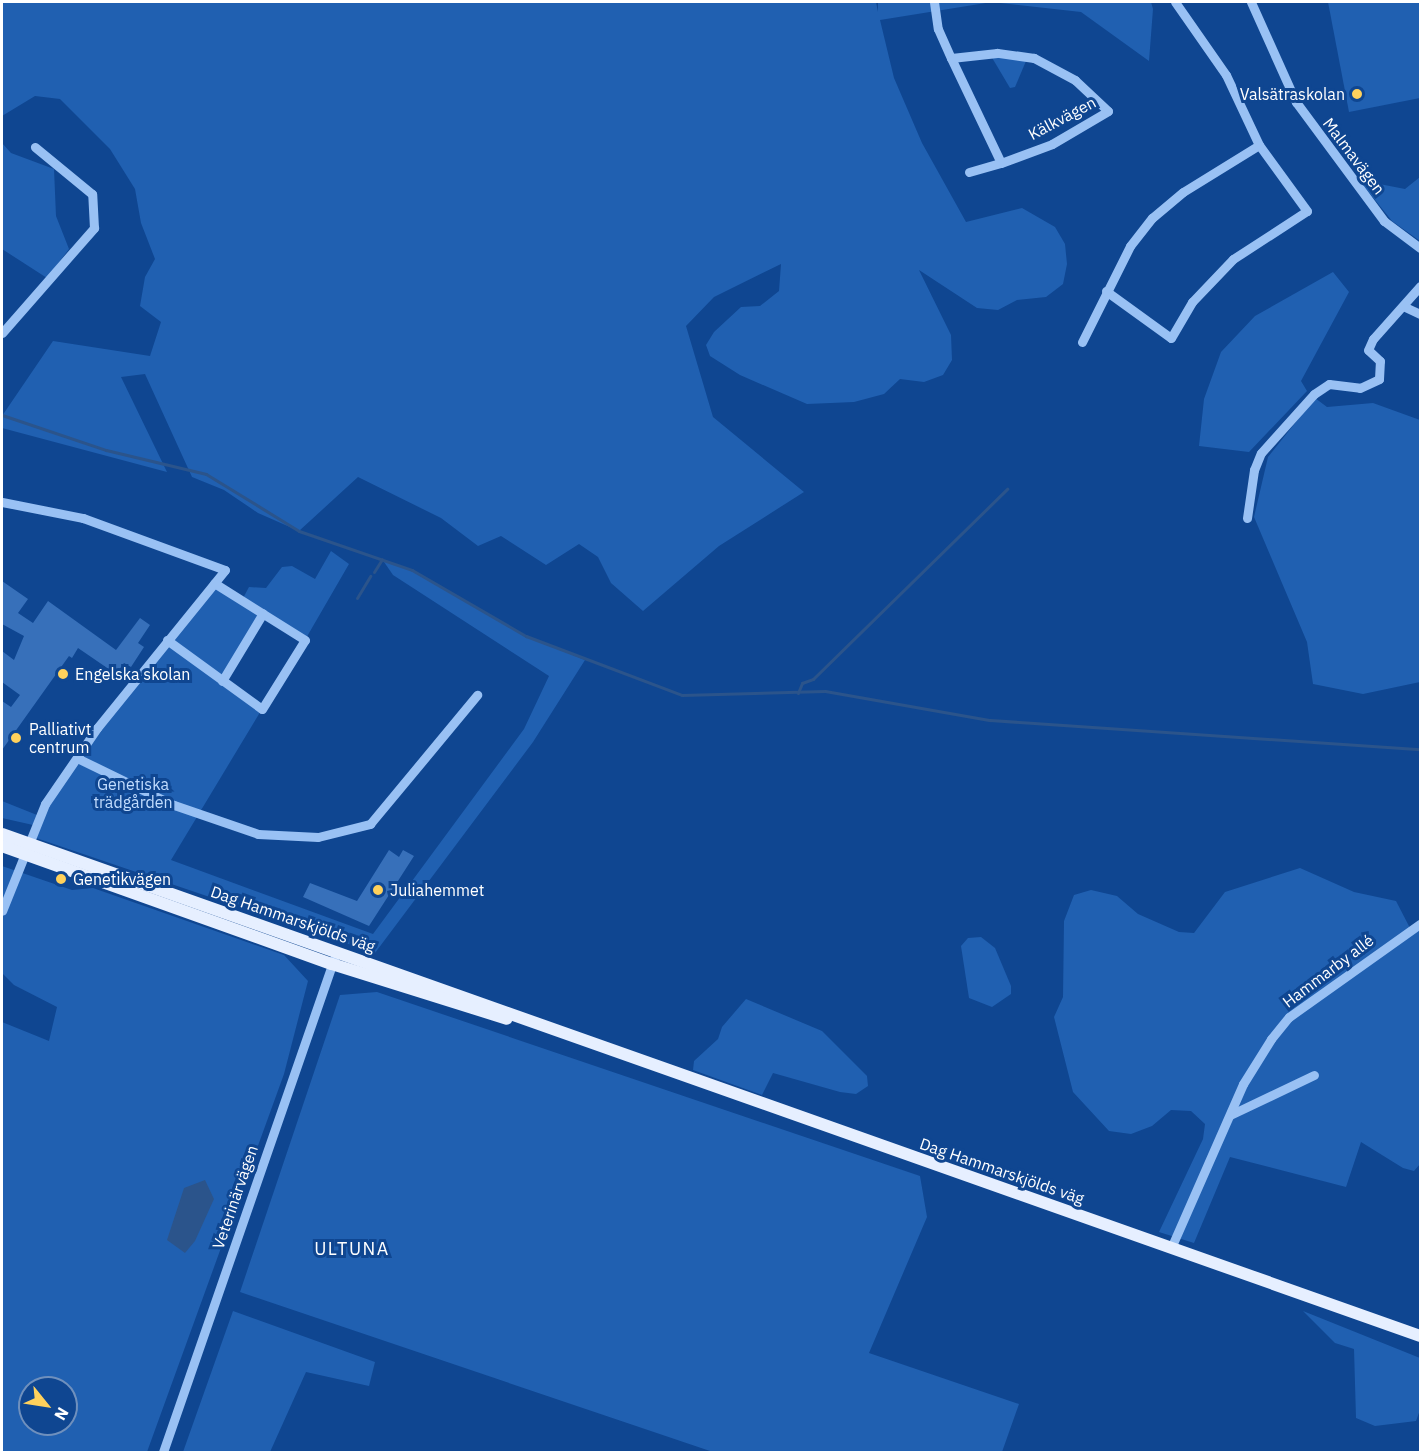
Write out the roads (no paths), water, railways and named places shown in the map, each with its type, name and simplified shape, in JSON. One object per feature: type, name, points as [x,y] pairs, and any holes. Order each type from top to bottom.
[{"type":"main road","name":"Dag Hammarskjölds väg","points":[[2,834],[24,848],[332,964],[460,1006],[573,1035]]},
{"type":"main road","name":"Dag Hammarskjölds väg","points":[[2,846],[24,848],[338,951],[1420,1336]]},
{"type":"street","points":[[934,2],[938,29],[1001,163]]},
{"type":"street","points":[[1106,291],[1171,338],[1192,302],[1233,258],[1307,211],[1259,145],[1226,75],[1175,2]]},
{"type":"street","name":"Malmavägen","points":[[1251,2],[1296,102],[1384,221],[1420,248]]},
{"type":"street","name":"Kälkvägen","points":[[951,58],[997,53],[1034,58],[1075,80],[1108,111],[1052,144],[969,172]]},
{"type":"street","points":[[1082,342],[1130,246],[1152,218],[1183,192],[1259,145]]},
{"type":"street","points":[[2,333],[94,228],[92,194],[35,147]]},
{"type":"street","points":[[1247,518],[1254,470],[1261,453],[1302,405],[1329,384],[1360,388],[1379,379],[1380,361],[1368,350],[1420,286]]},
{"type":"street","points":[[1405,307],[1420,314]]},
{"type":"street","points":[[2,502],[33,506],[158,542],[225,570],[167,640],[77,758],[38,815],[2,911]]},
{"type":"street","points":[[167,640],[262,709],[305,640],[214,583]]},
{"type":"street","points":[[222,681],[263,613]]},
{"type":"street","points":[[77,758],[174,805],[258,834],[318,837],[370,824],[477,695]]},
{"type":"street","name":"Hammarby allé","points":[[1171,1248],[1243,1084],[1289,1017],[1420,924]]},
{"type":"street","name":"Veterinärvägen","points":[[163,1452],[338,951]]},
{"type":"street","points":[[1230,1115],[1314,1076]]},
{"type":"waterway","points":[[2,415],[106,450],[206,474],[299,531],[412,570],[526,636],[682,695],[825,691],[990,720],[1420,749]]},
{"type":"waterway","points":[[798,693],[802,683],[813,679],[1007,489]]},
{"type":"waterway","points":[[374,572],[382,559]]},
{"type":"waterway","points":[[357,598],[370,576]]},
{"type":"place","name":"Valsätraskolan","points":[[1357,94]]},
{"type":"place","name":"Engelska skolan","points":[[63,674]]},
{"type":"place","name":"Palliativt centrum","points":[[16,738]]},
{"type":"place","name":"Genetikvägen","points":[[61,879]]},
{"type":"place","name":"Juliahemmet","points":[[378,890]]},
{"type":"district","name":"ULTUNA","points":[[352,1249]]},
{"type":"park label","name":"Genetiska trädgården","points":[[133,793]]}]
